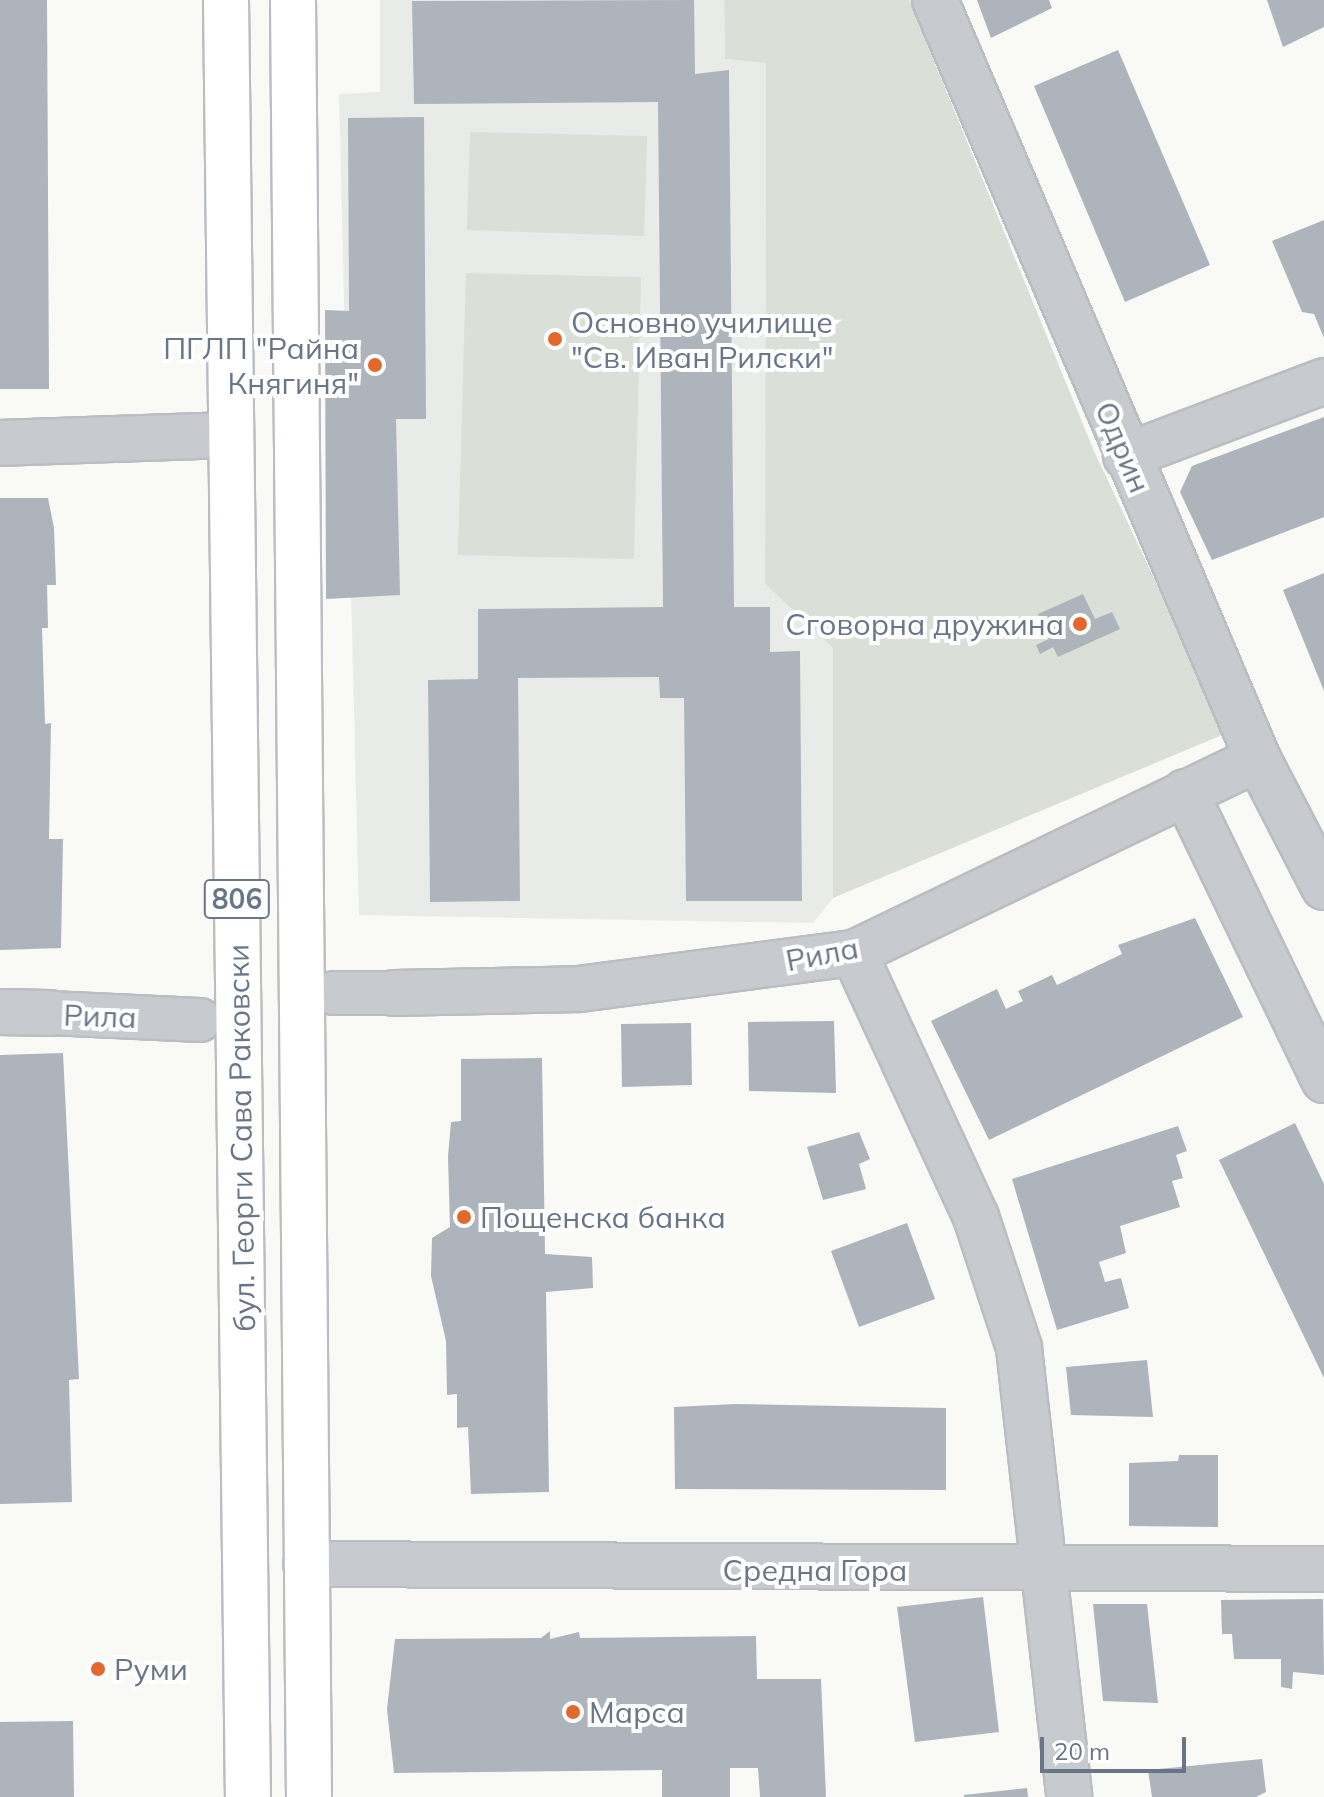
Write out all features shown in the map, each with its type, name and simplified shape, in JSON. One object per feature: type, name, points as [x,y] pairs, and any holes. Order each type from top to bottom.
[{"type":"main road","name":"бул. Георги Сава Раковски","points":[[226,0],[248,1797]]},
{"type":"main road","name":"бул. Георги Сава Раковски","points":[[293,0],[309,1797]]},
{"type":"street","name":"Одрин","points":[[935,0],[1126,456],[1258,759],[1324,885]]},
{"type":"street","points":[[1126,456],[1324,381]]},
{"type":"street","points":[[0,443],[229,435]]},
{"type":"street","name":"Рила","points":[[394,993],[579,989],[854,953],[1258,759]]},
{"type":"street","points":[[1185,792],[1324,1080]]},
{"type":"street","points":[[854,953],[976,1217],[1019,1348],[1069,1797]]},
{"type":"street","points":[[334,993],[394,993]]},
{"type":"street","name":"Рила","points":[[0,1012],[200,1020]]},
{"type":"street","name":"Средна Гора","points":[[306,1564],[1324,1569]]},
{"type":"shaded area","name":"Основно училище \"Св. Иван Рилски\"","points":[[380,0],[724,0],[725,59],[766,63],[765,584],[833,648],[833,898],[813,923],[359,915],[339,94],[380,92]]},
{"type":"shaded area","points":[[724,0],[909,0],[1094,451],[1227,733],[833,898],[833,648],[765,584],[766,63],[725,59]]},
{"type":"shaded area","points":[[470,132],[647,136],[644,236],[467,230]]},
{"type":"shaded area","points":[[466,273],[641,277],[634,559],[458,555]]},
{"type":"building","points":[[0,0],[47,0],[49,389],[0,389]]},
{"type":"building","points":[[694,0],[695,74],[729,70],[734,607],[770,607],[770,652],[800,651],[802,901],[686,901],[684,698],[660,698],[659,677],[518,678],[520,901],[430,902],[428,680],[478,679],[478,609],[663,607],[658,102],[414,104],[412,1]]},
{"type":"building","points":[[977,0],[1049,0],[1052,8],[991,38]]},
{"type":"building","points":[[1267,0],[1324,0],[1324,27],[1283,47]]},
{"type":"building","points":[[1118,50],[1210,265],[1125,302],[1034,86]]},
{"type":"building","name":"ПГЛП \"Райна Княгиня\"","points":[[424,117],[426,419],[396,419],[400,595],[326,599],[325,310],[349,311],[348,118]]},
{"type":"building","points":[[1324,220],[1324,338],[1314,314],[1302,312],[1272,241]]},
{"type":"building","points":[[1324,417],[1324,517],[1212,560],[1180,492],[1192,466]]},
{"type":"building","points":[[0,498],[48,498],[54,528],[56,585],[47,585],[48,628],[42,628],[45,724],[51,723],[49,839],[63,839],[61,948],[0,950]]},
{"type":"building","points":[[1324,573],[1324,691],[1283,590]]},
{"type":"building","name":"Сговорна дружина","points":[[1083,594],[1095,619],[1112,612],[1120,629],[1058,657],[1053,647],[1040,654],[1036,645],[1049,639],[1038,614]]},
{"type":"building","points":[[1195,918],[1243,1017],[989,1140],[931,1021],[997,989],[1006,1009],[1023,1001],[1018,991],[1052,975],[1057,985],[1122,954],[1118,945]]},
{"type":"building","points":[[834,1021],[836,1093],[749,1091],[748,1022]]},
{"type":"building","points":[[691,1023],[692,1085],[622,1087],[621,1024]]},
{"type":"building","points":[[63,1053],[79,1379],[69,1380],[72,1502],[0,1504],[0,1055]]},
{"type":"building","points":[[542,1058],[545,1254],[592,1257],[593,1288],[546,1292],[549,1492],[471,1494],[468,1427],[457,1428],[457,1394],[447,1395],[446,1341],[431,1276],[432,1238],[450,1227],[448,1156],[451,1122],[461,1121],[461,1059]]},
{"type":"building","points":[[1295,1123],[1324,1184],[1324,1378],[1219,1160]]},
{"type":"building","points":[[1178,1126],[1187,1151],[1176,1155],[1183,1178],[1172,1181],[1180,1207],[1120,1226],[1126,1253],[1099,1262],[1105,1282],[1121,1278],[1129,1308],[1057,1330],[1012,1179]]},
{"type":"building","points":[[859,1132],[870,1159],[859,1164],[866,1189],[823,1200],[807,1147]]},
{"type":"building","points":[[907,1223],[935,1299],[859,1327],[831,1251]]},
{"type":"building","points":[[1147,1360],[1153,1417],[1071,1415],[1066,1367]]},
{"type":"building","points":[[735,1404],[946,1408],[946,1490],[675,1489],[674,1407]]},
{"type":"building","points":[[1179,1455],[1218,1455],[1218,1527],[1129,1526],[1129,1463],[1178,1461]]},
{"type":"building","points":[[983,1597],[999,1732],[915,1742],[897,1607]]},
{"type":"building","points":[[1323,1599],[1324,1675],[1293,1672],[1292,1689],[1281,1687],[1281,1659],[1234,1659],[1232,1634],[1222,1634],[1221,1600]]},
{"type":"building","points":[[1093,1604],[1147,1604],[1158,1703],[1103,1701]]},
{"type":"building","name":"Марса","points":[[550,1631],[550,1639],[579,1632],[580,1638],[756,1636],[757,1679],[821,1679],[826,1797],[760,1797],[758,1768],[730,1768],[730,1797],[662,1797],[662,1770],[394,1773],[387,1709],[395,1639],[541,1638]]},
{"type":"building","points":[[73,1721],[74,1797],[0,1797],[0,1722]]},
{"type":"building","points":[[1262,1759],[1266,1792],[1256,1797],[1152,1797],[1148,1770]]},
{"type":"building","points":[[1027,1788],[1028,1797],[964,1797],[964,1795]]},
{"type":"place","name":"Основно училище \"Св. Иван Рилски\"","points":[[555,339]]},
{"type":"place","name":"ПГЛП \"Райна Княгиня\"","points":[[375,365]]},
{"type":"place","name":"Сговорна дружина","points":[[1080,624]]},
{"type":"place","name":"Пощенска банка","points":[[464,1217]]},
{"type":"place","name":"Руми","points":[[98,1669]]},
{"type":"place","name":"Марса","points":[[573,1712]]}]
